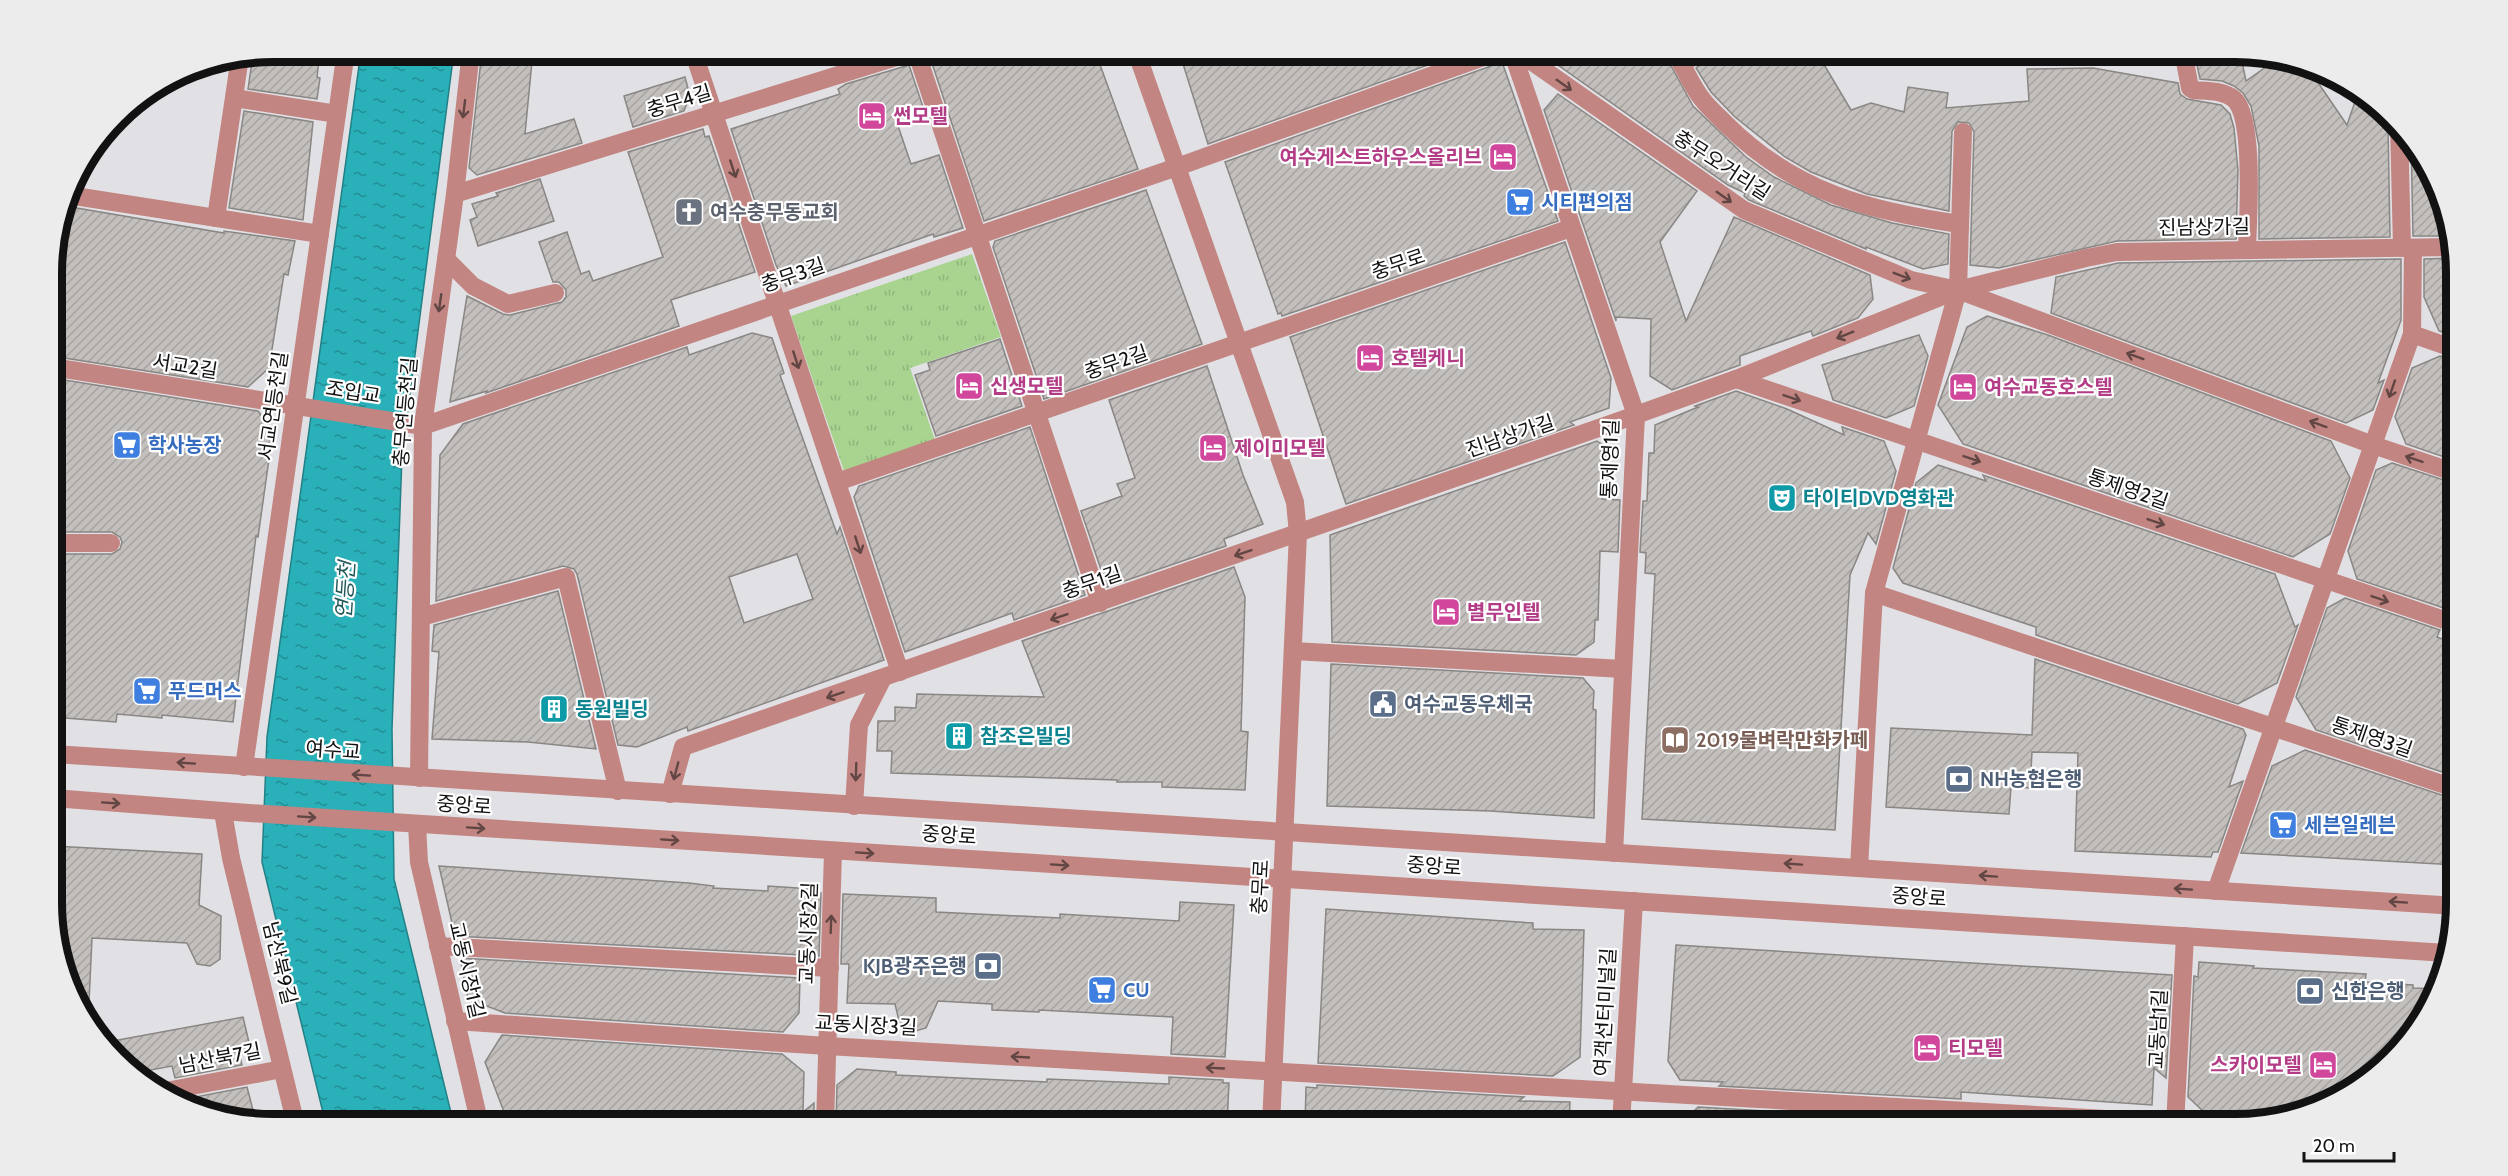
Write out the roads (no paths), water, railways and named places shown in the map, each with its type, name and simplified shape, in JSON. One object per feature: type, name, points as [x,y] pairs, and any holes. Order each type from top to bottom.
[{"type":"street","name":"서교연등천길","points":[[244,767],[304,408],[320,234],[344,62]]},
{"type":"street","name":"충무연등천길","points":[[419,778],[423,426],[470,62]]},
{"type":"street","points":[[697,62],[837,482],[892,675],[859,725],[854,806]]},
{"type":"street","name":"충무4길","points":[[454,194],[880,62]]},
{"type":"street","points":[[920,62],[1100,603]]},
{"type":"street","name":"충무로","points":[[1140,62],[1295,502],[1298,534],[1272,1114]]},
{"type":"street","points":[[1177,167],[1469,62]]},
{"type":"street","name":"통제영1길","points":[[1518,62],[1571,228],[1636,415],[1614,853]]},
{"type":"street","name":"충무오거리길","points":[[1530,62],[1743,210],[1911,280],[1958,290]]},
{"type":"street","points":[[1681,62],[1701,99],[1745,143],[1778,167],[1827,192],[1860,205],[1960,224]]},
{"type":"street","points":[[2185,62],[2190,88],[2229,96],[2240,108],[2248,148],[2247,249]]},
{"type":"street","points":[[216,218],[239,64]]},
{"type":"street","points":[[234,98],[337,114]]},
{"type":"street","points":[[1859,868],[1874,593],[1958,290],[1963,132]]},
{"type":"street","points":[[2216,891],[2412,334],[2400,140]]},
{"type":"street","name":"충무3길","points":[[423,426],[1177,167]]},
{"type":"street","points":[[76,196],[320,234]]},
{"type":"street","name":"충무로","points":[[1239,343],[1571,228]]},
{"type":"street","name":"진남상가길","points":[[1298,534],[1736,379],[1958,290],[2117,252],[2445,247]]},
{"type":"street","points":[[446,260],[473,286],[508,304],[555,293]]},
{"type":"street","points":[[1958,290],[2373,445],[2446,470]]},
{"type":"street","points":[[2412,334],[2446,346]]},
{"type":"street","name":"충무2길","points":[[837,482],[1239,343]]},
{"type":"street","name":"서교2길","points":[[62,369],[304,408]]},
{"type":"street","points":[[1736,379],[1916,440]]},
{"type":"street","name":"조입교","points":[[304,408],[423,426]]},
{"type":"street","name":"통제영2길","points":[[1916,440],[2325,580]]},
{"type":"street","name":"충무1길","points":[[670,794],[682,747],[1298,534]]},
{"type":"street","points":[[62,543],[111,543]]},
{"type":"street","points":[[421,617],[566,577],[618,791]]},
{"type":"street","points":[[2325,580],[2446,621]]},
{"type":"street","points":[[1874,593],[2273,727]]},
{"type":"street","points":[[1293,651],[1623,669]]},
{"type":"street","name":"통제영3길","points":[[2273,727],[2446,785]]},
{"type":"street","name":"여수교","points":[[62,755],[2446,905]]},
{"type":"street","points":[[62,799],[417,824]]},
{"type":"street","name":"남산북9길","points":[[223,812],[231,858],[293,1114]]},
{"type":"street","name":"중앙로","points":[[417,824],[2440,953]]},
{"type":"street","name":"교동시장1길","points":[[417,824],[418,861],[477,1114]]},
{"type":"street","name":"교동시장2길","points":[[825,1114],[833,851]]},
{"type":"street","name":"여객선터미널길","points":[[1622,1114],[1634,901]]},
{"type":"street","name":"교동남1길","points":[[2176,1114],[2185,936]]},
{"type":"street","points":[[438,946],[830,968]]},
{"type":"street","name":"교동시장3길","points":[[455,1021],[827,1046],[2008,1114]]},
{"type":"street","name":"남산북7길","points":[[173,1089],[282,1069]]},
{"type":"water","name":"연등천","points":[[359,62],[453,62],[402,456],[392,729],[394,879],[451,1114],[323,1114],[262,862],[267,737]]},
{"type":"place","name":"썬모텔","points":[[872,116]]},
{"type":"place","name":"여수게스트하우스올리브","points":[[1503,157]]},
{"type":"place","name":"시티편의점","points":[[1520,202]]},
{"type":"place","name":"여수충무동교회","points":[[689,212]]},
{"type":"place","name":"호텔케니","points":[[1370,358]]},
{"type":"place","name":"신생모텔","points":[[969,386]]},
{"type":"place","name":"여수교동호스텔","points":[[1963,387]]},
{"type":"place","name":"학사농장","points":[[127,445]]},
{"type":"place","name":"제이미모텔","points":[[1213,448]]},
{"type":"place","name":"타이티DVD영화관","points":[[1782,498]]},
{"type":"place","name":"별무인텔","points":[[1446,612]]},
{"type":"place","name":"푸드머스","points":[[147,691]]},
{"type":"place","name":"여수교동우체국","points":[[1383,704]]},
{"type":"place","name":"동원빌딩","points":[[554,709]]},
{"type":"place","name":"참조은빌딩","points":[[959,736]]},
{"type":"place","name":"2019물벼락만화카페","points":[[1675,740]]},
{"type":"place","name":"NH농협은행","points":[[1959,779]]},
{"type":"place","name":"세븐일레븐","points":[[2283,825]]},
{"type":"place","name":"KJB광주은행","points":[[988,966]]},
{"type":"place","name":"CU","points":[[1102,990]]},
{"type":"place","name":"신한은행","points":[[2310,991]]},
{"type":"place","name":"티모텔","points":[[1927,1048]]},
{"type":"place","name":"스카이모텔","points":[[2323,1065]]}]
